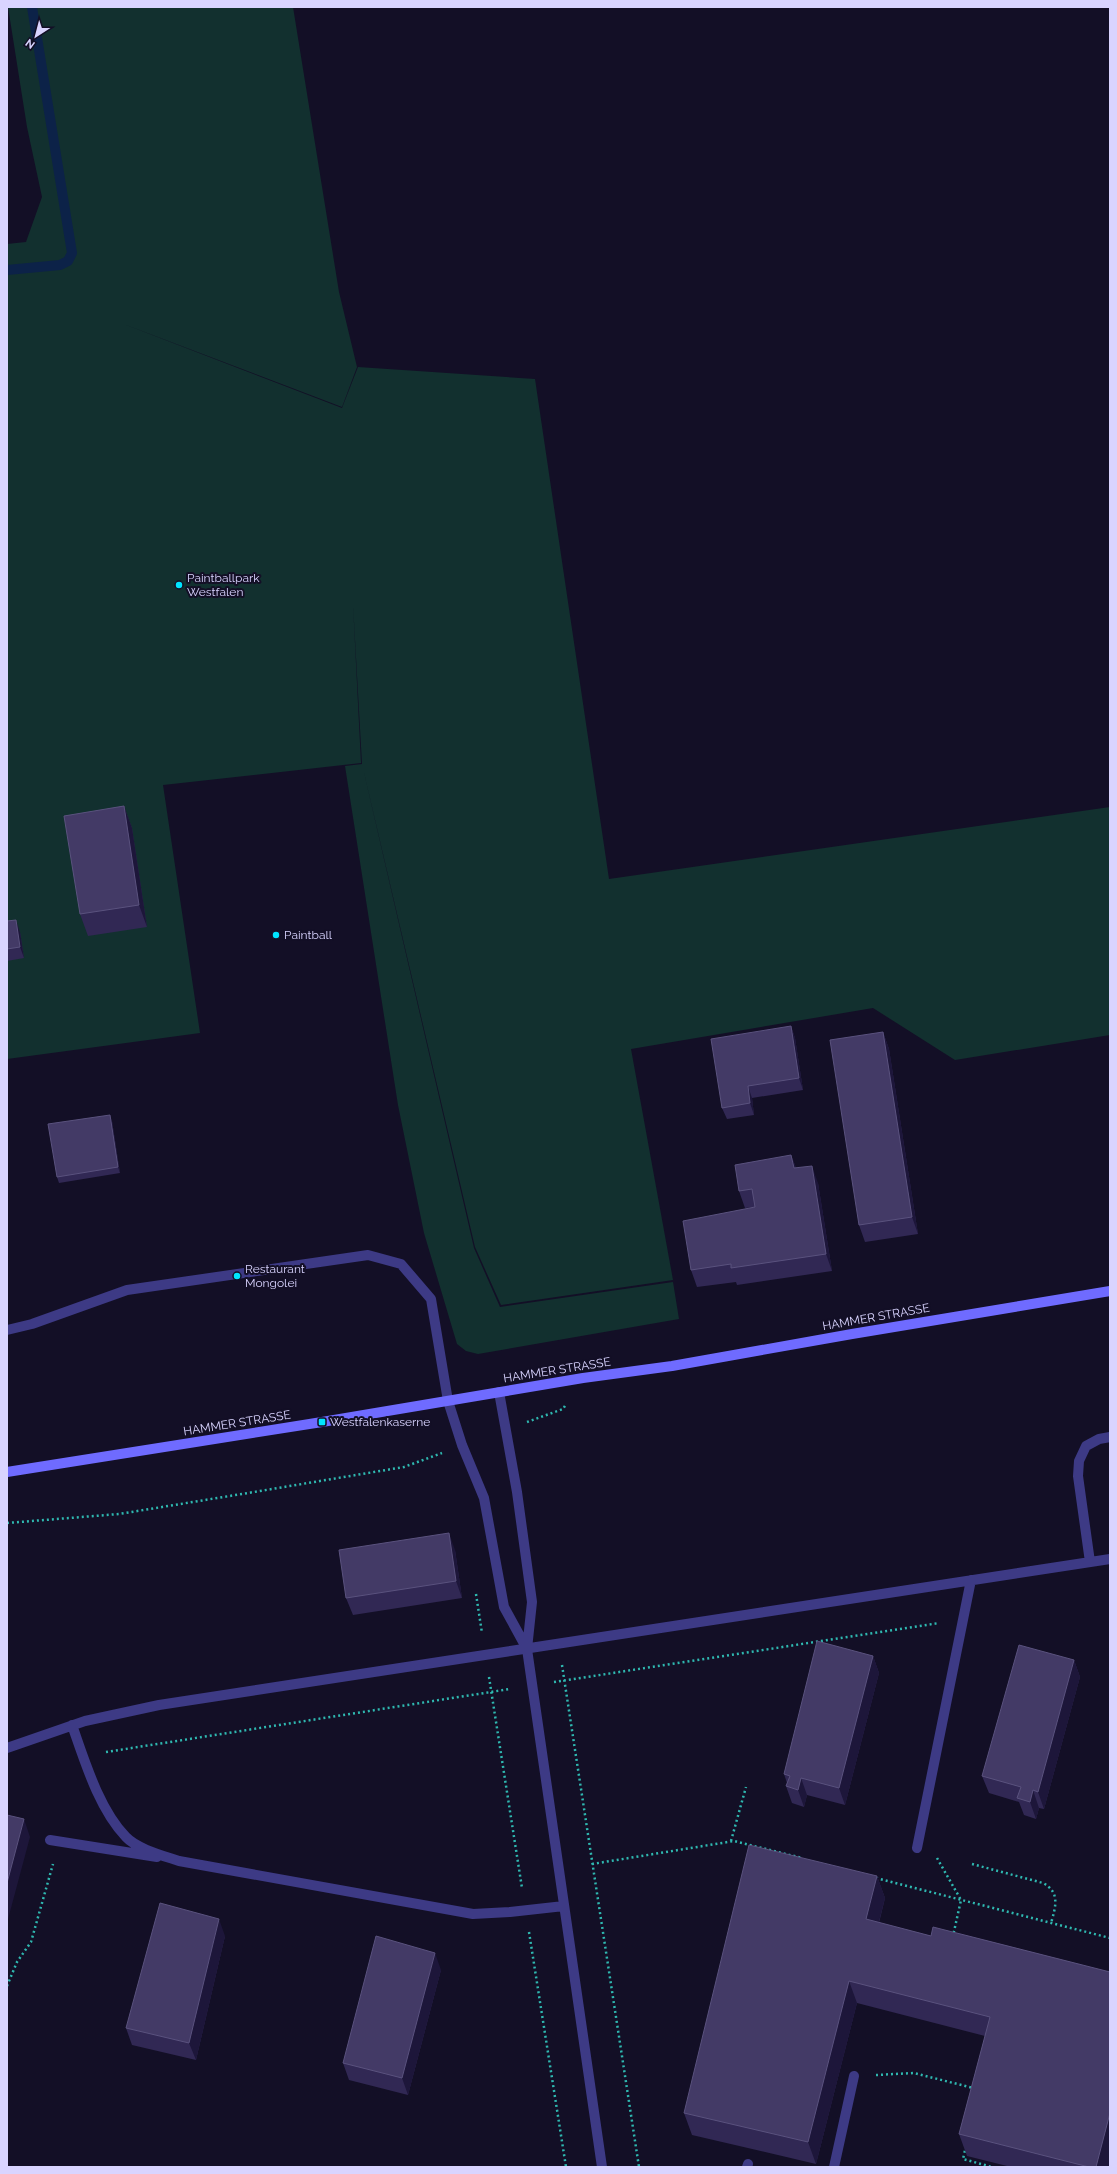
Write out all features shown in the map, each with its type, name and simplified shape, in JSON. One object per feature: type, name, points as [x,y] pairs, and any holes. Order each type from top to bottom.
[{"type":"main road","name":"HAMMER STRASSE","points":[[7,1472],[583,1378],[672,1366],[1110,1291]]},
{"type":"lane","points":[[7,1330],[32,1324],[127,1290],[368,1255],[401,1264],[431,1299],[448,1401],[462,1445],[484,1498],[504,1607],[527,1649]]},
{"type":"lane","points":[[500,1392],[532,1602],[527,1649],[602,2167]]},
{"type":"lane","points":[[1090,1562],[1078,1476],[1079,1461],[1086,1446],[1099,1439],[1110,1437]]},
{"type":"lane","points":[[7,1748],[85,1721],[159,1705],[1110,1558]]},
{"type":"lane","points":[[917,1848],[971,1580]]},
{"type":"lane","points":[[72,1725],[92,1780],[111,1815],[127,1838],[152,1852],[179,1861]]},
{"type":"lane","points":[[55,1841],[179,1861],[473,1914],[564,1906]]},
{"type":"lane","points":[[834,2167],[854,2076]]},
{"type":"path","points":[[506,1429],[562,1409],[583,1378]]},
{"type":"path","points":[[7,1523],[119,1514],[404,1467],[462,1445]]},
{"type":"path","points":[[475,1587],[566,2167]]},
{"type":"path","points":[[558,1644],[639,2167]]},
{"type":"path","points":[[731,1841],[746,1787]]},
{"type":"path","points":[[921,1829],[961,1900],[953,1938]]},
{"type":"path","points":[[7,1986],[16,1962],[31,1942],[55,1841]]},
{"type":"path","points":[[592,1864],[731,1841],[806,1859]]},
{"type":"path","points":[[972,1864],[1043,1883],[1050,1887],[1055,1896],[1056,1905],[1051,1923]]},
{"type":"path","points":[[868,1876],[1110,1938]]},
{"type":"path","points":[[854,2076],[914,2073],[979,2089]]},
{"type":"path","points":[[968,2138],[963,2159],[992,2167]]},
{"type":"green space","points":[[8,7],[293,7],[339,292],[357,367],[342,407],[121,323],[342,408],[358,367],[535,379],[609,879],[1110,807],[1110,1035],[955,1060],[873,1008],[631,1049],[673,1280],[501,1305],[475,1247],[362,764],[353,604],[361,763],[163,785],[200,1033],[7,1059],[7,244],[26,242],[42,197],[27,127]]},
{"type":"green space","points":[[362,764],[474,1248],[500,1307],[673,1282],[679,1319],[478,1354],[466,1351],[457,1344],[424,1233],[398,1105],[345,766]]},
{"type":"building","points":[[124,806],[139,905],[80,914],[64,816]]},
{"type":"building","points":[[16,920],[20,947],[7,949],[7,921]]},
{"type":"building","points":[[791,1026],[799,1078],[748,1086],[750,1103],[722,1108],[711,1039]]},
{"type":"building","points":[[883,1032],[912,1217],[859,1225],[830,1040]]},
{"type":"building","points":[[110,1115],[118,1167],[57,1177],[48,1124]]},
{"type":"building","points":[[791,1155],[794,1168],[812,1166],[826,1254],[731,1268],[731,1264],[691,1270],[683,1221],[755,1207],[752,1189],[739,1191],[735,1165]]},
{"type":"building","points":[[449,1533],[456,1581],[346,1598],[339,1550]]},
{"type":"building","points":[[817,1641],[873,1656],[839,1788],[801,1778],[798,1790],[786,1786],[790,1776],[784,1774]]},
{"type":"building","points":[[1019,1645],[1074,1660],[1038,1792],[1033,1790],[1030,1802],[1017,1798],[1021,1787],[982,1776]]},
{"type":"building","points":[[7,1815],[24,1819],[7,1883]]},
{"type":"building","points":[[749,1845],[877,1876],[866,1919],[931,1936],[933,1927],[1110,1972],[1110,2113],[1096,2167],[1089,2167],[959,2134],[990,2017],[849,1981],[808,2142],[684,2113]]},
{"type":"building","points":[[160,1903],[219,1919],[189,2043],[126,2028]]},
{"type":"building","points":[[376,1936],[435,1953],[402,2078],[343,2063]]},
{"type":"waterway","points":[[7,270],[60,265],[68,261],[72,253],[32,7]]},
{"type":"place","name":"Paintballpark Westfalen","points":[[179,585]]},
{"type":"place","name":"Paintball","points":[[276,935]]},
{"type":"place","name":"Restaurant Mongolei","points":[[237,1276]]},
{"type":"place","name":"Westfalenkaserne","points":[[322,1422]]}]
